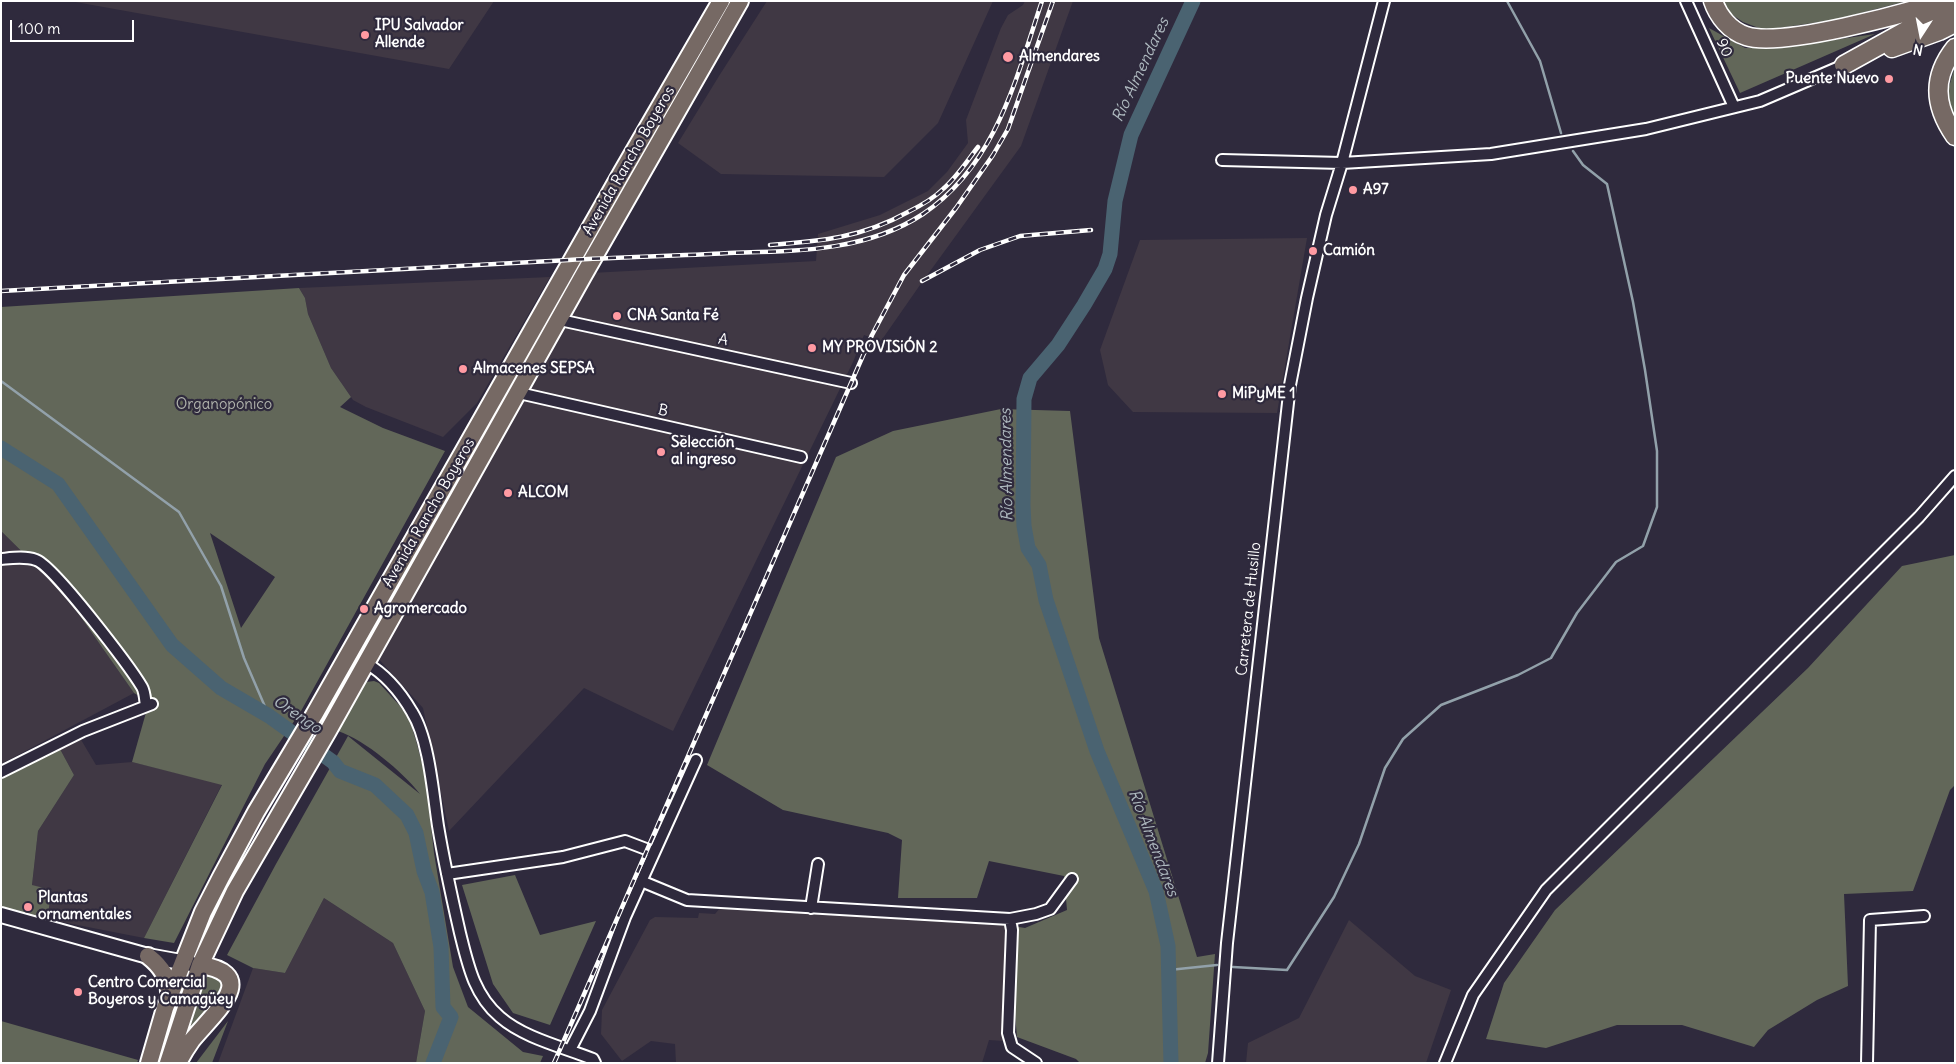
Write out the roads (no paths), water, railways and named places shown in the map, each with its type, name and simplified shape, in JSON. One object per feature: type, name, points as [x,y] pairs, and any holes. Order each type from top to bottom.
[{"type":"highway","name":"Avenida Rancho Boyeros","points":[[149,1063],[165,1008],[203,912],[221,877],[721,1]]},
{"type":"highway","name":"Avenida Rancho Boyeros","points":[[168,1063],[200,965],[235,892],[328,731],[740,1]]},
{"type":"highway","points":[[718,39],[749,1]]},
{"type":"highway","points":[[1713,1],[1716,12],[1734,30],[1744,36],[1760,40],[1798,36],[1866,22],[1945,1]]},
{"type":"highway","points":[[1844,65],[1955,3]]},
{"type":"highway","points":[[1844,65],[1947,29],[1955,23]]},
{"type":"highway","points":[[1955,48],[1946,59],[1938,80],[1939,106],[1955,136]]},
{"type":"highway","points":[[148,956],[161,969],[168,983],[169,998],[165,1008]]},
{"type":"highway","points":[[178,1063],[192,1040],[225,1001],[230,990],[230,981],[225,973],[216,968],[200,965]]},
{"type":"main road","points":[[1,915],[148,956],[200,965]]},
{"type":"street","name":"Carretera de Husillo","points":[[1218,1063],[1227,943],[1290,385],[1326,215],[1342,163],[1384,1]]},
{"type":"street","name":"90","points":[[1686,1],[1734,107]]},
{"type":"street","points":[[1222,160],[1342,163],[1491,154],[1646,129],[1760,101],[1844,65]]},
{"type":"street","name":"A","points":[[560,320],[852,383]]},
{"type":"street","name":"B","points":[[518,393],[802,457]]},
{"type":"street","points":[[1445,1063],[1473,995],[1546,890],[1905,531],[1955,476]]},
{"type":"street","points":[[1,559],[21,557],[38,560],[103,633],[143,689],[149,704],[82,731],[1,772]]},
{"type":"street","points":[[366,662],[378,670],[413,712],[424,739],[447,874],[467,962],[480,997],[500,1017],[523,1032],[592,1059],[595,1063]]},
{"type":"street","points":[[570,1050],[590,1011],[626,917],[696,760]]},
{"type":"street","points":[[447,874],[563,857],[625,841],[654,852]]},
{"type":"street","points":[[811,908],[818,864]]},
{"type":"street","points":[[641,882],[687,900],[1010,919],[1050,909],[1072,880]]},
{"type":"street","points":[[1867,1063],[1870,920],[1924,916]]},
{"type":"street","points":[[1010,919],[1012,930],[1008,1033],[1012,1047],[1036,1063]]},
{"type":"waterway","name":"Río Almendares","points":[[1171,1063],[1168,946],[1156,891],[1097,751],[1046,600],[1039,565],[1028,548],[1023,505],[1024,399],[1030,378],[1058,345],[1105,269],[1110,254],[1115,201],[1131,135],[1193,1]]},
{"type":"waterway","points":[[1507,1],[1540,61],[1561,133]]},
{"type":"waterway","points":[[1233,967],[1287,970],[1334,897],[1359,844],[1385,768],[1403,739],[1441,705],[1518,675],[1551,658],[1577,613],[1616,562],[1643,546],[1657,507],[1657,451],[1633,302],[1607,184],[1583,165],[1573,151]]},
{"type":"waterway","points":[[1,381],[179,512],[221,586],[244,658],[269,716]]},
{"type":"waterway","name":"Orengo","points":[[1,448],[58,484],[172,645],[221,688],[269,716],[333,762],[340,771],[375,785],[407,815],[416,833],[424,871],[432,892],[441,947],[443,1007],[451,1017],[433,1063]]},
{"type":"waterway","points":[[1169,970],[1217,965]]},
{"type":"railway","points":[[1,291],[589,259],[805,250],[854,243],[901,227],[923,214],[948,194],[969,171],[986,146],[1000,118],[1023,60],[1042,1]]},
{"type":"railway","points":[[554,1063],[872,335],[904,275],[956,208],[993,155],[1008,129],[1053,1]]},
{"type":"railway","points":[[770,245],[841,237],[891,221],[931,199],[948,184],[978,147]]},
{"type":"railway","points":[[922,281],[980,250],[1020,236],[1091,230]]},
{"type":"place","name":"IPU Salvador Allende","points":[[365,35]]},
{"type":"place","name":"Almendares","points":[[1008,57]]},
{"type":"place","name":"Puente Nuevo","points":[[1889,79]]},
{"type":"place","name":"A97","points":[[1353,190]]},
{"type":"place","name":"Camión","points":[[1313,251]]},
{"type":"place","name":"CNA Santa Fé","points":[[617,316]]},
{"type":"place","name":"MY PROVISiÓN 2","points":[[812,348]]},
{"type":"place","name":"Almacenes SEPSA","points":[[463,369]]},
{"type":"place","name":"MiPyME 1","points":[[1222,394]]},
{"type":"place","name":"Selección al ingreso","points":[[661,452]]},
{"type":"place","name":"ALCOM","points":[[508,493]]},
{"type":"place","name":"Agromercado","points":[[364,609]]},
{"type":"place","name":"Plantas ornamentales","points":[[28,907]]},
{"type":"place","name":"Centro Comercial Boyeros y Camagüey","points":[[78,992]]},
{"type":"park label","name":"Organopónico","points":[[224,405]]}]
